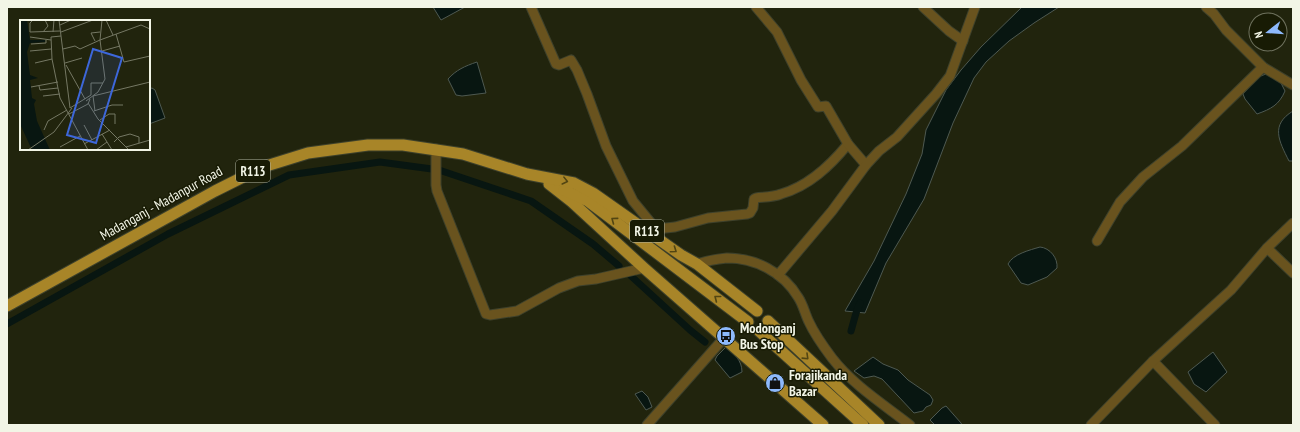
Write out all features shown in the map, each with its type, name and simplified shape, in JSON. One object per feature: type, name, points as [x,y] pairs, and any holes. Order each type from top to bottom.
[{"type":"main road","name":"Madanganj - Madanpur Road","points":[[7,306],[215,191],[263,167],[308,153],[368,145],[403,145],[463,154],[527,174],[574,183],[593,193],[681,255],[697,264],[758,311]]},
{"type":"main road","name":"Madanganj - Madanpur Road","points":[[527,174],[588,201],[748,322]]},
{"type":"main road","points":[[549,184],[572,202],[644,268],[823,425]]},
{"type":"main road","points":[[768,321],[879,425]]},
{"type":"main road","points":[[759,331],[863,425]]},
{"type":"street","points":[[531,7],[556,64],[559,65],[571,60],[577,70],[606,146],[633,201],[656,229],[675,227],[708,218],[750,213],[756,198],[780,195],[795,189],[821,173],[848,144]]},
{"type":"street","points":[[756,7],[777,32],[801,80],[818,107],[826,106],[848,144],[866,165]]},
{"type":"street","points":[[923,7],[949,31],[963,41]]},
{"type":"street","points":[[778,275],[832,212],[866,165],[879,151],[897,137],[950,76],[975,7]]},
{"type":"street","points":[[1206,7],[1214,14],[1226,30],[1263,67],[1293,85]]},
{"type":"street","points":[[1097,241],[1120,202],[1143,177],[1182,146],[1263,67]]},
{"type":"street","points":[[436,150],[437,191],[486,314],[490,315],[517,311],[559,288],[578,281],[596,279],[644,268]]},
{"type":"street","points":[[1092,425],[1154,361],[1231,290],[1267,248],[1293,222]]},
{"type":"street","points":[[1267,248],[1293,272]]},
{"type":"street","points":[[697,264],[725,258],[744,259],[761,264],[784,279],[799,297],[816,336],[845,373],[910,425]]},
{"type":"street","points":[[647,425],[724,338]]},
{"type":"street","points":[[1154,361],[1215,425]]},
{"type":"shaded area","points":[[433,7],[465,7],[441,20]]},
{"type":"shaded area","points":[[1022,7],[1059,7],[1009,41],[986,62],[974,78],[953,123],[924,199],[886,263],[865,313],[845,311],[874,261],[906,194],[922,154],[926,130],[946,90],[981,47]]},
{"type":"shaded area","points":[[477,62],[486,93],[462,96],[456,95],[448,79],[454,73]]},
{"type":"shaded area","points":[[1266,74],[1280,81],[1285,91],[1283,96],[1274,106],[1257,114],[1245,99],[1243,94],[1258,77]]},
{"type":"shaded area","points":[[150,89],[155,90],[165,118],[150,124]]},
{"type":"shaded area","points":[[1293,111],[1293,161],[1289,161],[1282,147],[1279,128],[1281,122]]},
{"type":"shaded area","points":[[1040,247],[1047,249],[1053,254],[1057,268],[1047,277],[1028,285],[1021,283],[1008,264],[1018,255]]},
{"type":"shaded area","points":[[726,347],[737,358],[742,368],[742,372],[730,378],[715,360]]},
{"type":"shaded area","points":[[1213,352],[1227,372],[1206,392],[1194,384],[1188,372]]},
{"type":"shaded area","points":[[873,357],[883,364],[898,370],[908,380],[930,395],[933,400],[931,405],[926,407],[923,411],[914,413],[882,379],[874,376],[864,378],[854,371]]},
{"type":"shaded area","points":[[642,391],[648,397],[652,407],[646,410],[635,394]]},
{"type":"shaded area","points":[[946,406],[962,425],[935,425],[930,420]]},
{"type":"waterway","points":[[7,324],[168,234],[289,175],[380,162],[432,169]]},
{"type":"waterway","points":[[439,170],[531,201],[593,244],[619,266]]},
{"type":"waterway","points":[[631,276],[705,342]]},
{"type":"waterway","points":[[851,331],[860,303]]},
{"type":"place","name":"Modonganj Bus Stop","points":[[726,336]]},
{"type":"place","name":"Forajikanda Bazar","points":[[775,383]]}]
